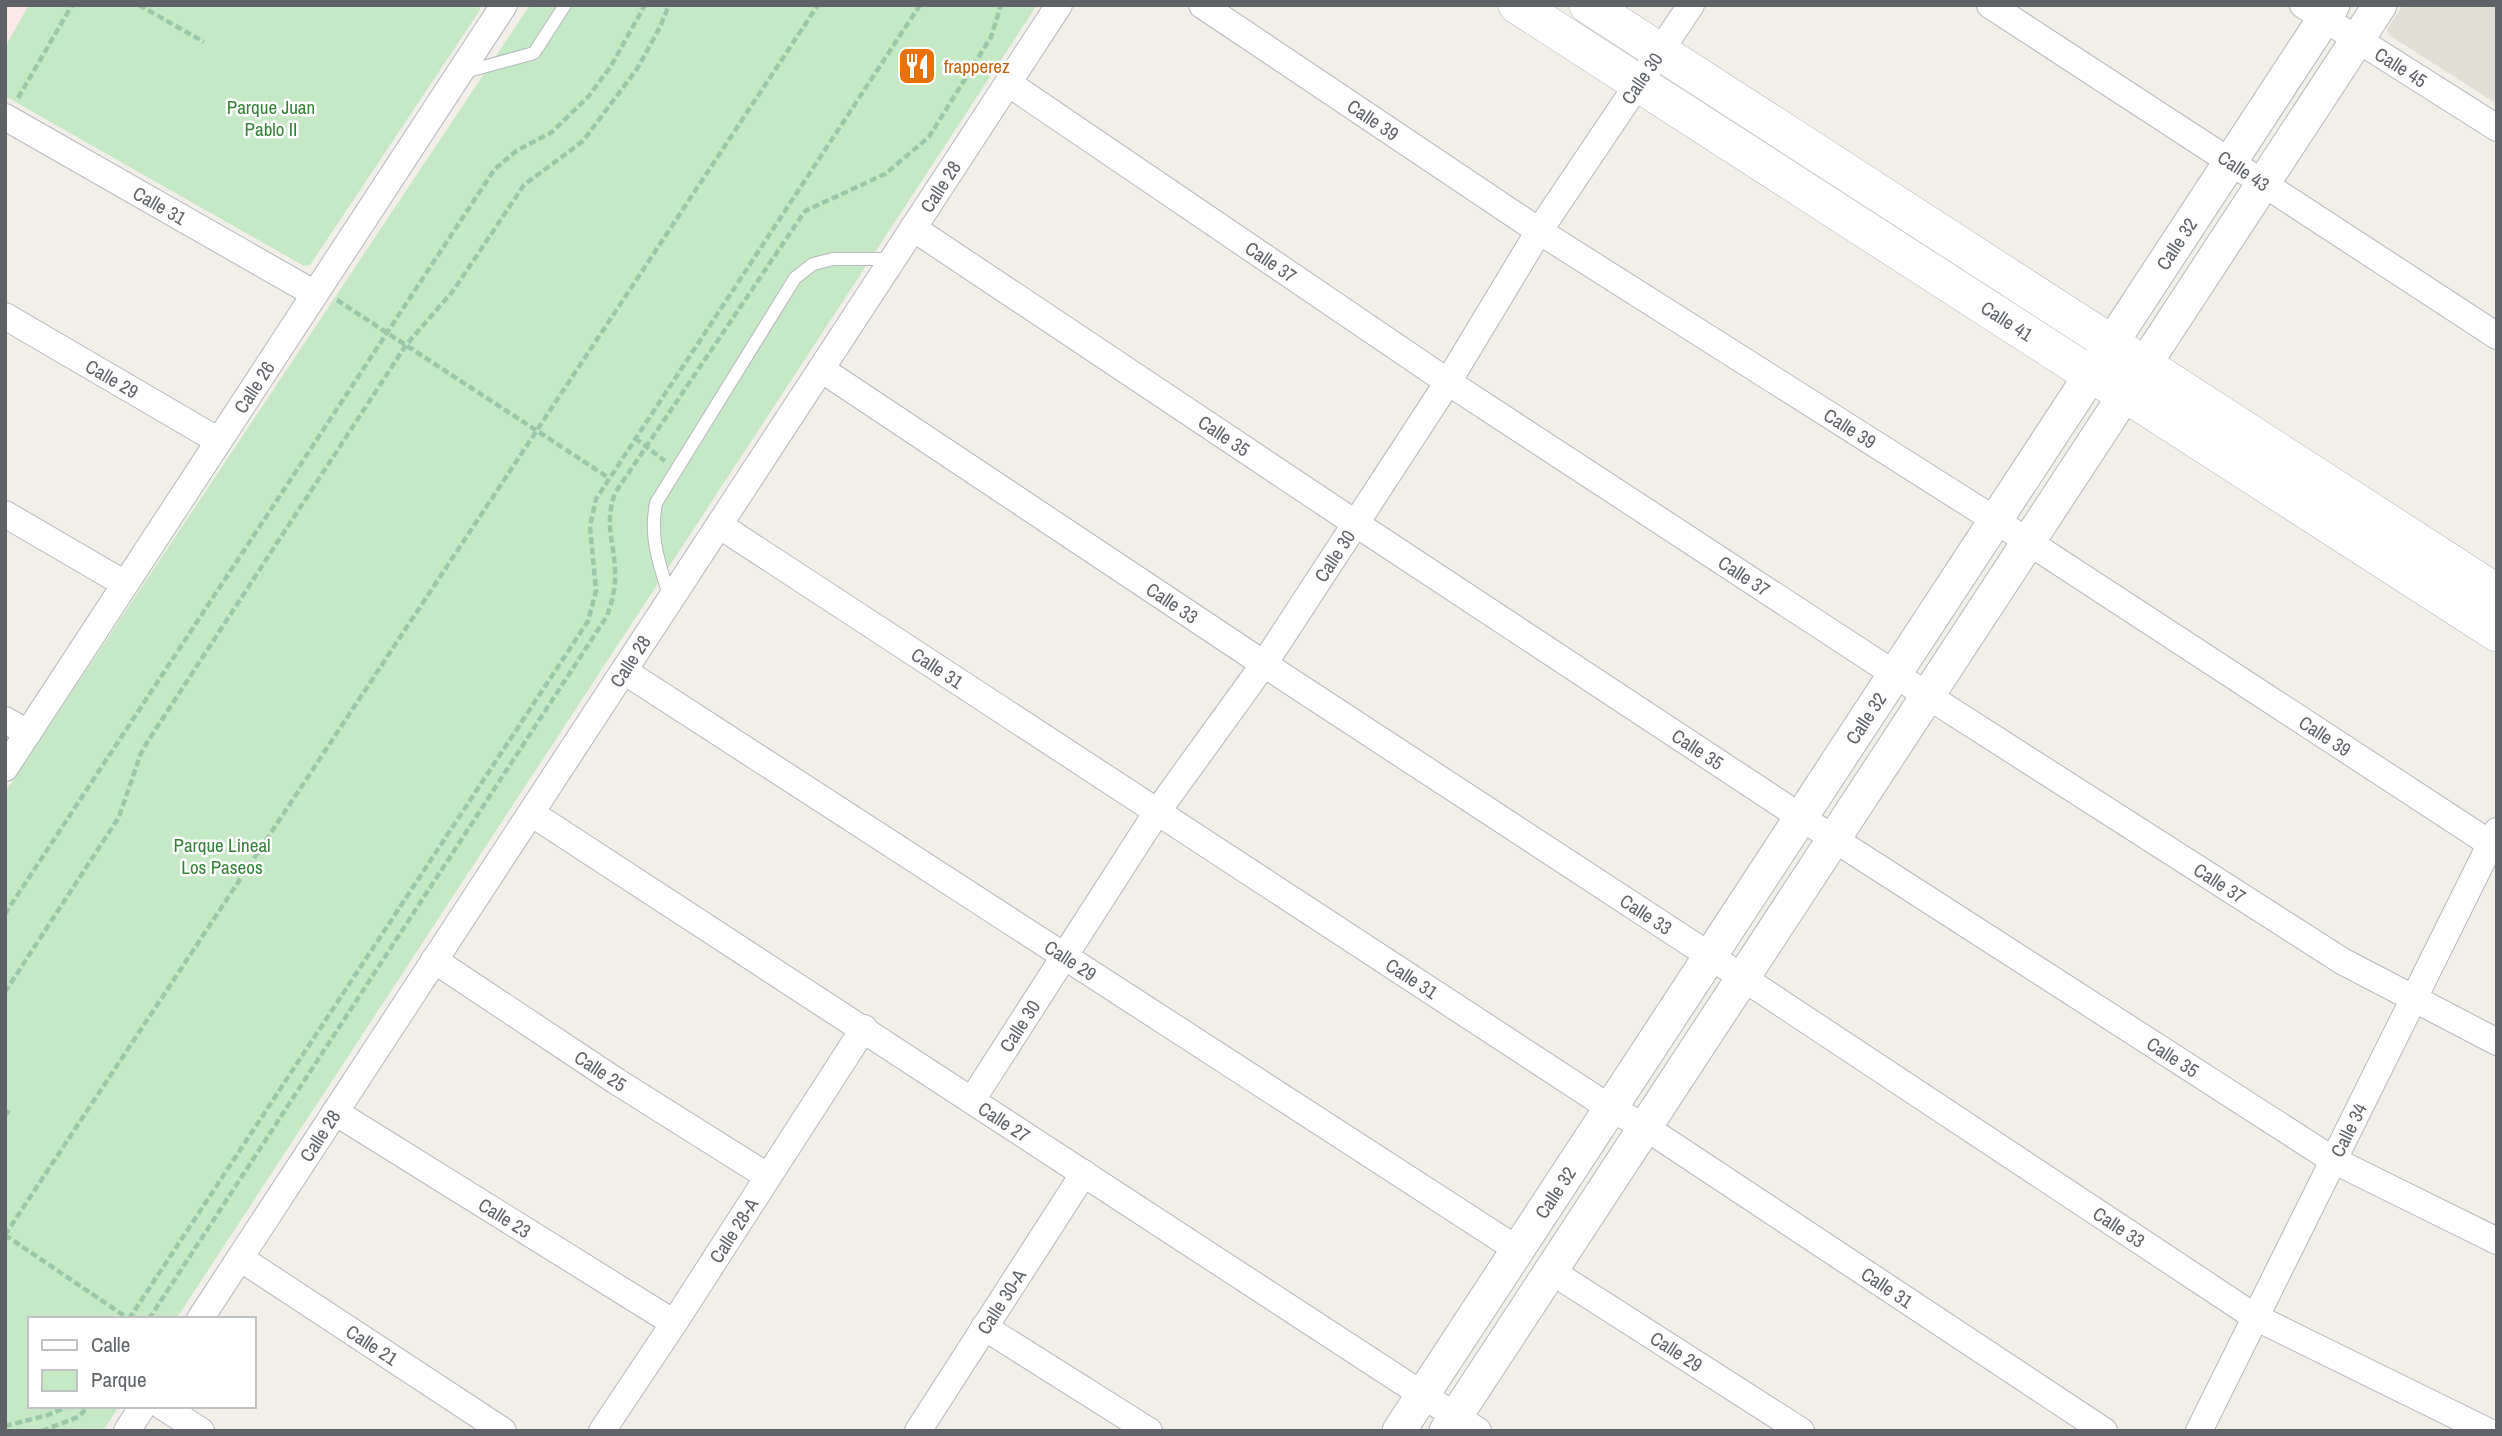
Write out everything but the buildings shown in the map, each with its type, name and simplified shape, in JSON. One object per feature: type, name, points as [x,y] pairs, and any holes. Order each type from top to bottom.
[{"type":"main road","name":"Calle 41","points":[[1517,5],[2091,375],[2135,380],[2497,593]]},
{"type":"main road","name":"Calle 41","points":[[1588,5],[2112,344],[2135,380],[2497,633]]},
{"type":"street","name":"Calle 26","points":[[5,768],[16,727],[125,584],[504,5]]},
{"type":"street","name":"Calle 28","points":[[201,1317],[1059,5]]},
{"type":"street","name":"Calle 39","points":[[1202,5],[1539,231],[2494,841]]},
{"type":"street","name":"Calle 30","points":[[972,1100],[1157,812],[1264,664],[1448,382],[1539,231],[1691,5]]},
{"type":"street","name":"Calle 43","points":[[1990,5],[2497,336]]},
{"type":"street","name":"Calle 32","points":[[1460,1426],[1551,1271],[2380,5]]},
{"type":"street","name":"Calle 32","points":[[1399,1431],[2231,161],[2320,10]]},
{"type":"street","name":"Calle 45","points":[[2320,10],[2358,39],[2497,128]]},
{"type":"street","name":"Calle 37","points":[[1008,83],[1448,382],[1928,696],[2342,961],[2497,1041]]},
{"type":"street","name":"Calle 31","points":[[10,110],[315,294]]},
{"type":"street","name":"Calle 35","points":[[913,228],[1801,817],[2333,1160],[2497,1241]]},
{"type":"street","name":"Calle 29","points":[[5,316],[219,441]]},
{"type":"street","name":"Calle 33","points":[[821,369],[2255,1317],[2487,1431]]},
{"type":"street","points":[[5,514],[125,584]]},
{"type":"street","name":"Calle 31","points":[[719,526],[1610,1108],[1645,1127],[2104,1431]]},
{"type":"street","name":"Calle 29","points":[[624,671],[1518,1250]]},
{"type":"street","name":"Calle 27","points":[[531,813],[1423,1394],[1460,1426]]},
{"type":"street","name":"Calle 34","points":[[2199,1431],[2494,841]]},
{"type":"street","name":"Calle 25","points":[[434,960],[604,1073],[767,1175]]},
{"type":"street","name":"Calle 28-A","points":[[602,1431],[864,1028]]},
{"type":"street","name":"Calle 23","points":[[335,1112],[674,1323]]},
{"type":"street","name":"Calle 30-A","points":[[918,1431],[1084,1173]]},
{"type":"street","name":"Calle 21","points":[[240,1258],[503,1431]]},
{"type":"street","name":"Calle 29","points":[[1551,1271],[1801,1431]]},
{"type":"street","points":[[984,1327],[1149,1431]]},
{"type":"street","points":[[127,1431],[142,1408]]},
{"type":"street","points":[[165,1408],[201,1431]]},
{"type":"lane","points":[[459,73],[534,54],[565,5]]},
{"type":"lane","points":[[670,600],[654,544],[652,524],[656,503],[795,278],[813,264],[833,259],[893,259]]},
{"type":"path","points":[[10,110],[72,5]]},
{"type":"path","points":[[139,5],[204,42]]},
{"type":"path","points":[[5,914],[494,170],[516,151],[552,131],[588,97],[611,66],[645,5]]},
{"type":"path","points":[[5,992],[119,817],[141,753],[148,741],[406,345],[453,291],[524,185],[583,141],[637,69],[669,5]]},
{"type":"path","points":[[126,1317],[5,1235],[818,5]]},
{"type":"path","points":[[130,1317],[588,621],[596,591],[590,526],[592,510],[609,478],[920,5]]},
{"type":"path","points":[[150,1317],[607,616],[614,590],[615,572],[608,519],[615,494],[805,211],[885,174],[929,137],[991,37],[1001,5]]},
{"type":"path","points":[[340,303],[609,478]]},
{"type":"path","points":[[635,438],[647,448]]},
{"type":"path","points":[[5,1116],[11,1108]]},
{"type":"path","points":[[5,1426],[48,1416],[65,1408]]},
{"type":"path","points":[[42,1431],[78,1417],[87,1408]]},
{"type":"shaded area","points":[[5,5],[29,5],[5,47]]},
{"type":"shaded area","points":[[2403,5],[2497,5],[2497,104],[2389,35],[2387,29]]},
{"type":"green space","name":"Parque Juan Pablo II","points":[[29,5],[479,5],[480,10],[310,265],[304,266],[5,96],[5,47]]},
{"type":"green space","name":"Parque Lineal Los Paseos","points":[[530,5],[1037,5],[177,1317],[28,1317],[28,1408],[118,1408],[103,1431],[5,1431],[5,792]]},
{"type":"place","name":"frapperez","points":[[917,66]]}]
